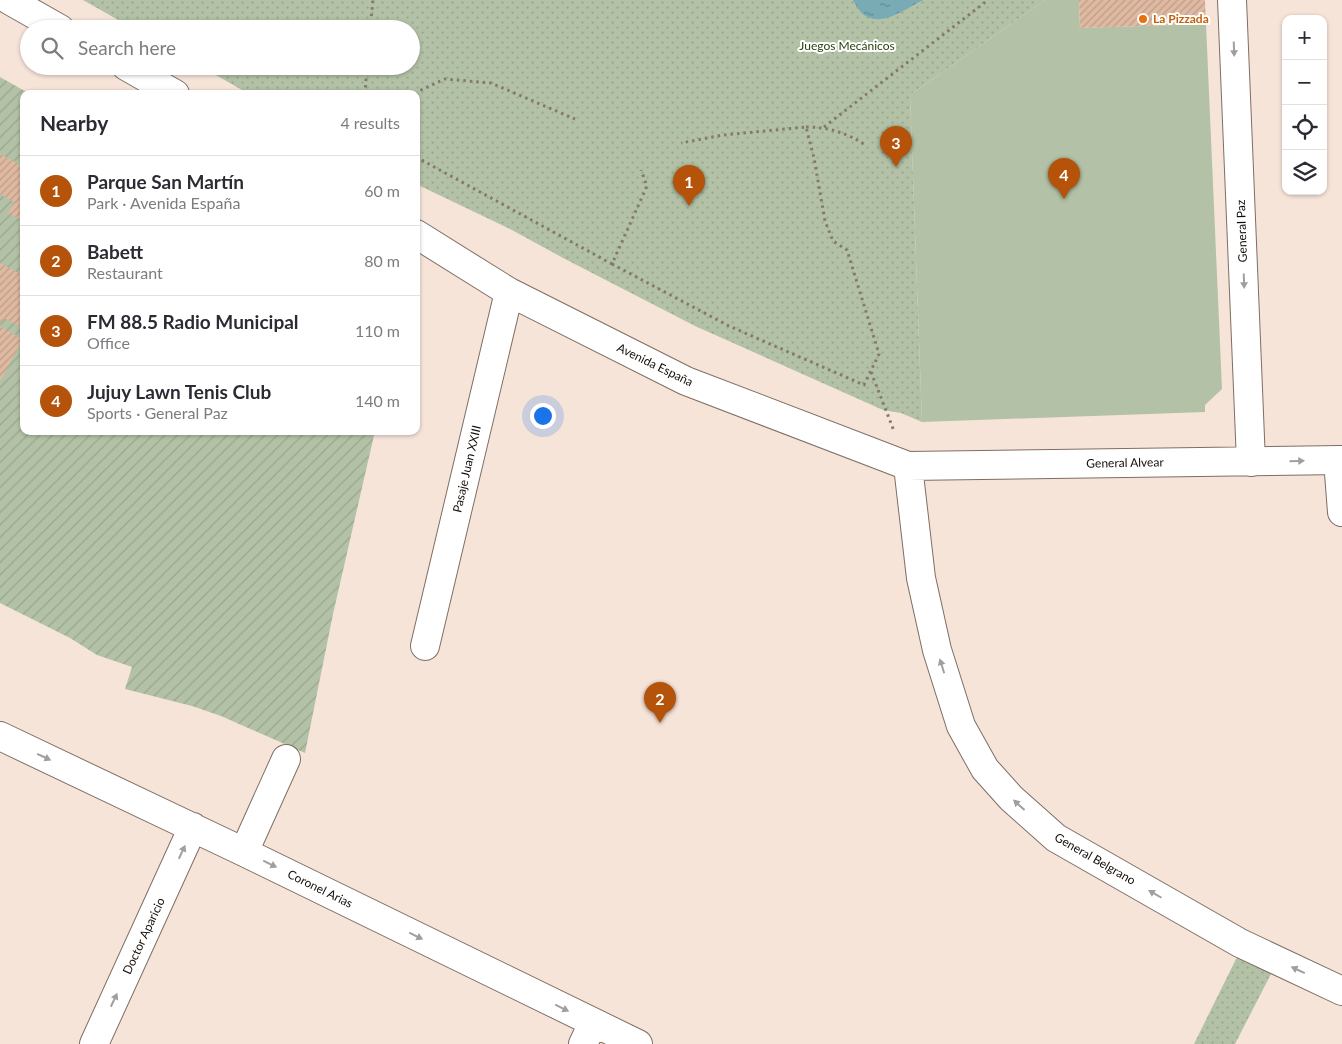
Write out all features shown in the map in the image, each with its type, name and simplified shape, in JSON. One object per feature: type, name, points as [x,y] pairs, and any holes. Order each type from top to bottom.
[{"type":"street","points":[[10,0],[44,20]]},
{"type":"street","name":"General Paz","points":[[1232,0],[1251,462]]},
{"type":"street","points":[[142,75],[168,90]]},
{"type":"street","name":"Avenida España","points":[[420,236],[509,292],[686,381],[908,466]]},
{"type":"street","name":"Pasaje Juan XXIII","points":[[425,646],[509,292]]},
{"type":"street","points":[[1340,460],[1342,512]]},
{"type":"street","name":"General Alvear","points":[[908,466],[1340,460]]},
{"type":"street","name":"General Belgrano","points":[[908,466],[921,578],[937,650],[961,726],[985,769],[1011,798],[1056,838],[1240,943],[1342,991]]},
{"type":"street","name":"Coronel Arias","points":[[0,736],[244,852],[588,1033],[638,1044]]},
{"type":"street","points":[[244,852],[286,759]]},
{"type":"street","name":"Doctor Aparicio","points":[[94,1044],[193,827]]},
{"type":"path","points":[[371,20],[373,0]]},
{"type":"path","points":[[824,127],[988,0]]},
{"type":"path","points":[[365,90],[366,75]]},
{"type":"path","points":[[420,90],[445,78],[492,83],[575,118]]},
{"type":"path","points":[[420,159],[729,326],[864,385],[879,354],[846,250],[833,241],[825,221],[814,158],[806,127]]},
{"type":"path","points":[[681,143],[723,135],[824,127],[855,138],[867,146]]},
{"type":"path","points":[[612,264],[647,186],[641,170]]},
{"type":"path","points":[[870,371],[908,466]]},
{"type":"green space","name":"Juegos Mecánicos","points":[[83,0],[1045,0],[910,95],[922,422],[901,413],[883,410],[695,326],[510,229],[420,186],[420,90],[242,90],[216,75],[420,75],[420,20],[118,20]]},
{"type":"green space","points":[[1045,0],[1079,0],[1080,28],[1206,24],[1222,389],[1205,405],[1205,412],[922,422],[910,95]]},
{"type":"green space","points":[[0,77],[23,90],[20,90],[20,435],[374,435],[333,614],[305,753],[221,716],[192,706],[125,689],[132,667],[97,655],[70,638],[0,603]]},
{"type":"green space","points":[[1239,953],[1273,970],[1235,1044],[1194,1044]]},
{"type":"water","points":[[853,0],[923,0],[894,15],[876,19],[868,17],[860,11]]},
{"type":"building","name":"La Pizzada","points":[[1079,0],[1205,0],[1206,24],[1080,28]]},
{"type":"building","points":[[0,154],[20,165],[20,219],[8,213],[14,202],[0,194]]},
{"type":"building","points":[[0,263],[20,274],[20,327],[4,318],[0,325]]},
{"type":"building","points":[[0,327],[20,337],[20,344],[0,381]]},
{"type":"place","name":"La Pizzada","points":[[1143,19]]},
{"type":"place","name":"FM 88.5 Radio Municipal","points":[[896,167]]},
{"type":"place","name":"Jujuy Lawn Tenis Club","points":[[1064,199]]},
{"type":"place","name":"Parque San Martín","points":[[689,206]]},
{"type":"place","name":"Babett","points":[[660,723]]}]
